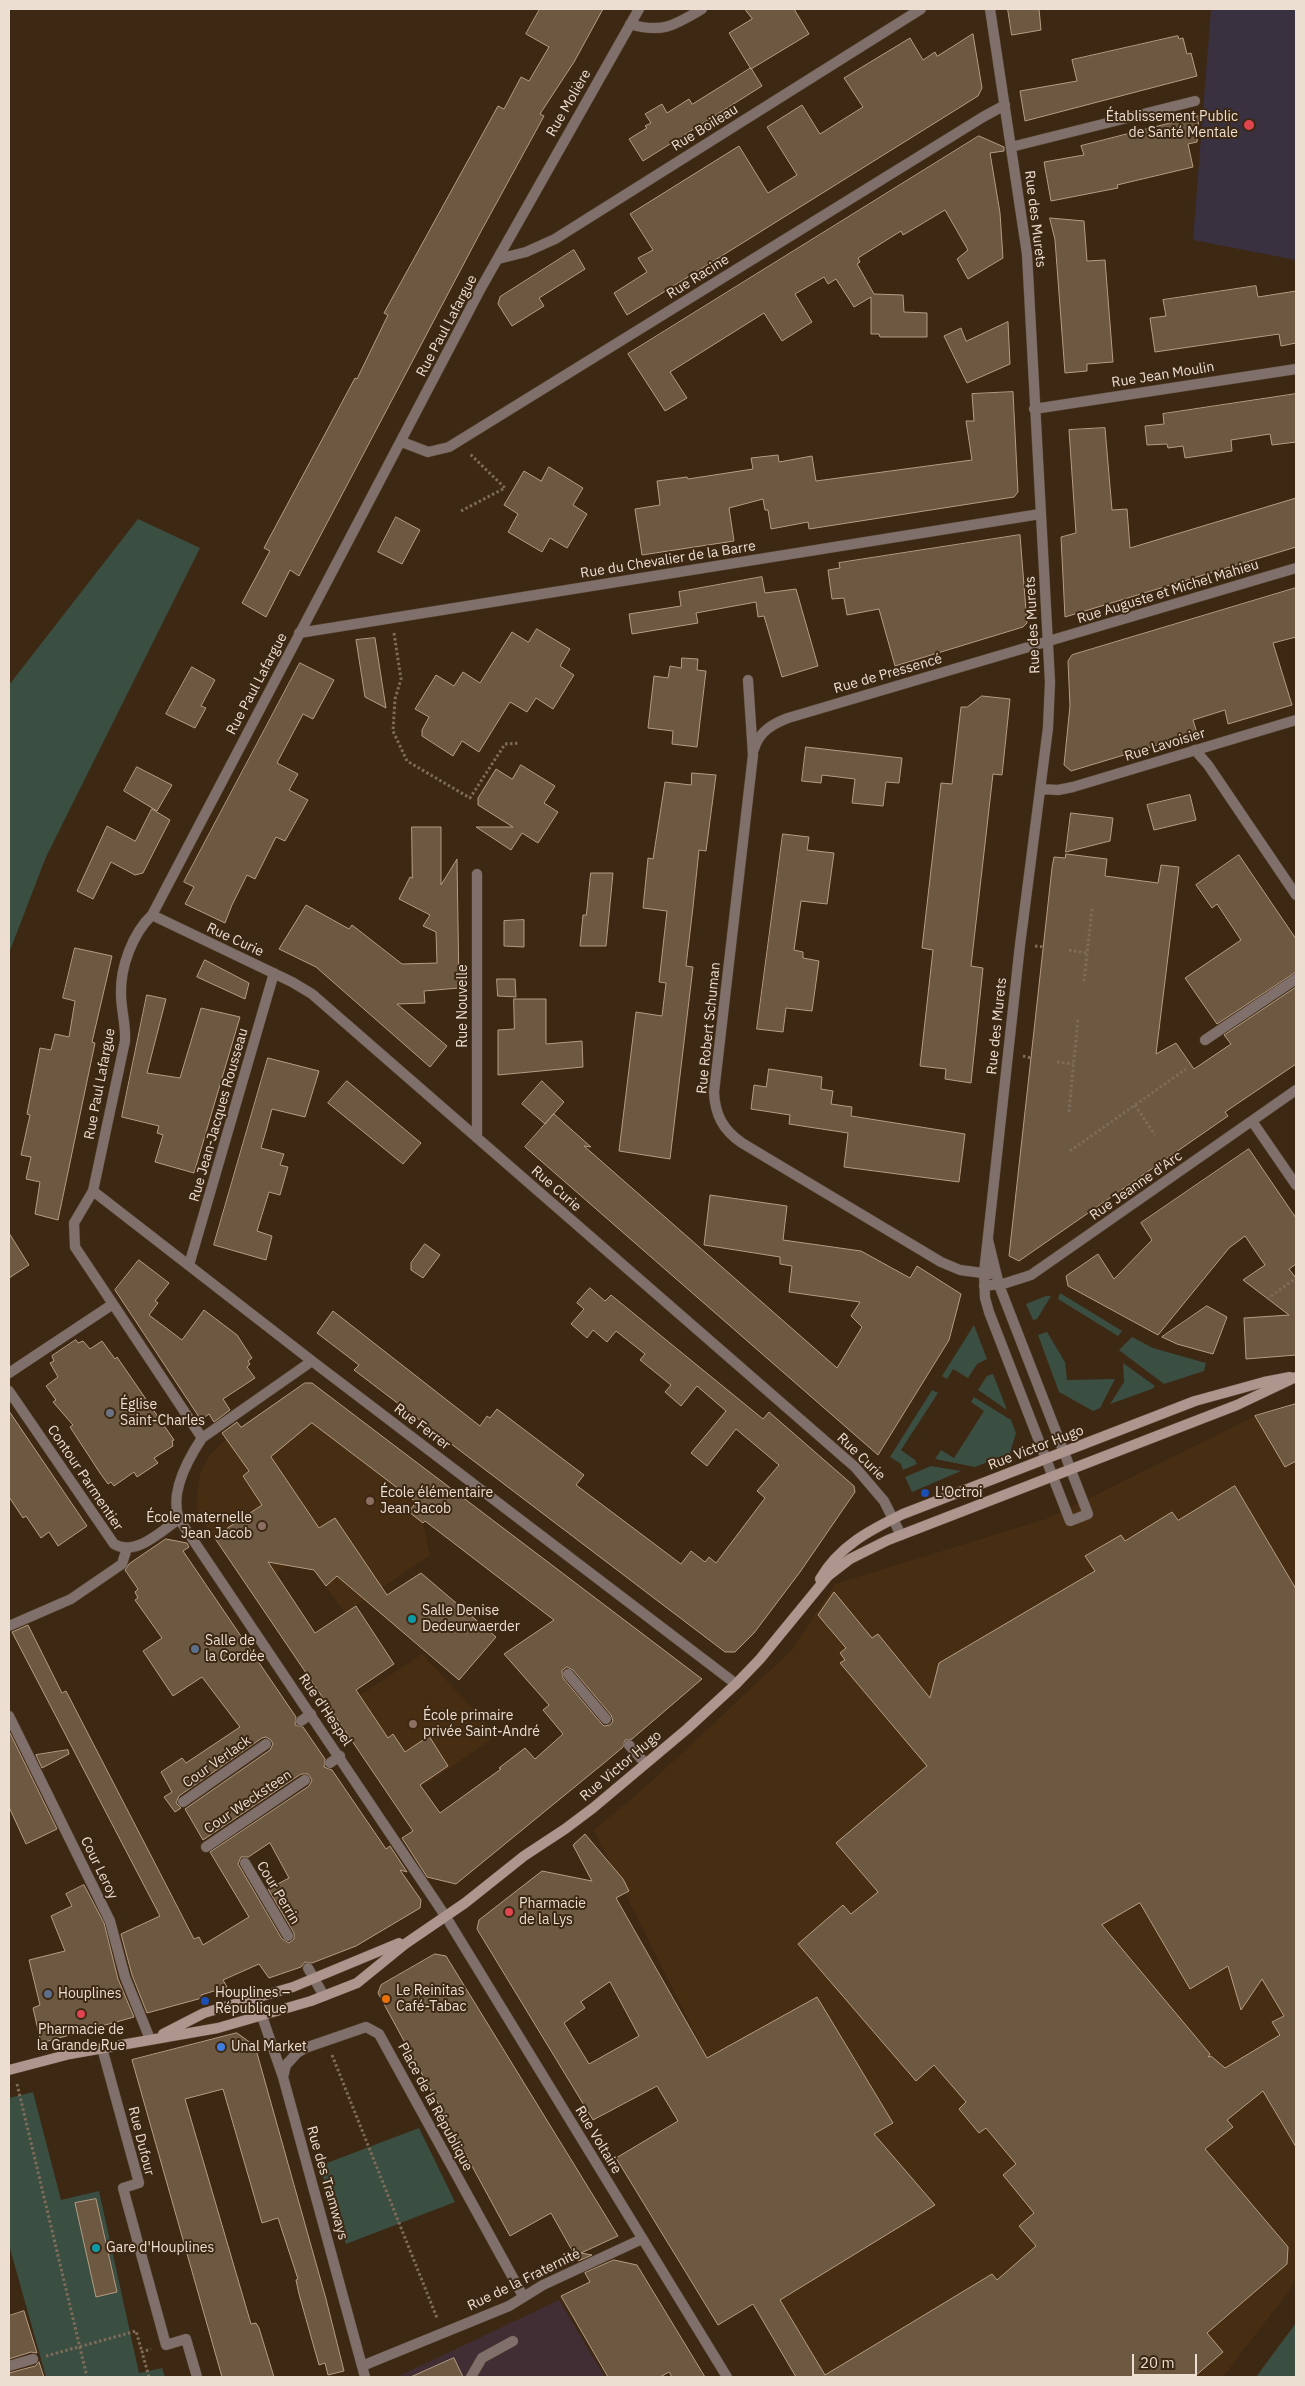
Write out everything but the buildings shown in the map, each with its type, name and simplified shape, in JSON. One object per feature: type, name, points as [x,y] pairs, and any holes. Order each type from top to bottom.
[{"type":"main road","name":"Rue Victor Hugo","points":[[814,1591],[827,1568],[843,1550],[866,1533],[894,1518],[1195,1401],[1264,1382],[1296,1377]]},
{"type":"main road","name":"Rue Victor Hugo","points":[[11,2070],[70,2054],[202,2031],[263,2016],[350,1987],[395,1952],[446,1917],[524,1856],[576,1822],[645,1763],[736,1684],[777,1639],[814,1591],[828,1576],[850,1559],[902,1535],[1237,1405],[1296,1377]]},
{"type":"main road","name":"Rue Victor Hugo","points":[[150,2039],[170,2032],[204,2013],[256,1999],[314,1979],[420,1934]]},
{"type":"street","name":"Rue Molière","points":[[523,212],[639,9]]},
{"type":"street","points":[[630,24],[646,29],[666,28],[702,9]]},
{"type":"street","name":"Rue Boileau","points":[[498,259],[526,252],[555,239],[922,9]]},
{"type":"street","name":"Rue des Murets","points":[[988,1240],[999,1285],[1088,1514],[1070,1521],[987,1308],[984,1286],[984,1273],[1020,945],[1049,714],[1048,642],[1027,254],[990,9]]},
{"type":"street","points":[[1011,147],[1195,101]]},
{"type":"street","name":"Rue Racine","points":[[402,442],[428,452],[437,451],[457,442],[983,116],[1005,105]]},
{"type":"street","name":"Rue Paul Lafargue","points":[[113,1304],[75,1247],[74,1222],[93,1191],[125,1040],[121,983],[134,937],[142,924],[152,915],[523,212]]},
{"type":"street","name":"Rue Jean Moulin","points":[[1034,409],[1296,369]]},
{"type":"street","name":"Rue du Chevalier de la Barre","points":[[300,633],[1040,514]]},
{"type":"street","name":"Rue Auguste et Michel Mahieu","points":[[1048,642],[1296,568]]},
{"type":"street","name":"Rue de Pressencé","points":[[753,755],[758,739],[764,731],[770,726],[788,718],[1048,642]]},
{"type":"street","name":"Rue Robert Schuman","points":[[748,680],[753,755],[714,1092],[718,1116],[726,1130],[742,1143],[933,1257],[960,1270],[996,1274]]},
{"type":"street","name":"Rue Lavoisier","points":[[1040,789],[1058,790],[1073,787],[1296,720]]},
{"type":"street","points":[[1195,750],[1208,765],[1296,895]]},
{"type":"street","name":"Rue Nouvelle","points":[[477,874],[477,1138]]},
{"type":"street","name":"Rue Curie","points":[[152,915],[274,973],[312,994],[855,1467],[876,1490],[894,1518],[902,1535]]},
{"type":"street","name":"Rue Jean-Jacques Rousseau","points":[[189,1265],[274,973]]},
{"type":"street","points":[[1205,1040],[1296,979]]},
{"type":"street","name":"Rue Jeanne d'Arc","points":[[984,1286],[999,1285],[1026,1278],[1036,1272],[1296,1090]]},
{"type":"street","points":[[1252,1121],[1296,1185]]},
{"type":"street","name":"Rue Ferrer","points":[[93,1191],[312,1362],[736,1684]]},
{"type":"street","points":[[9,1373],[113,1304],[202,1438]]},
{"type":"street","points":[[180,1519],[177,1503],[182,1478],[191,1455],[202,1438],[312,1362]]},
{"type":"street","name":"Contour Parmentier","points":[[9,1393],[107,1537],[118,1547],[127,1548],[142,1544],[180,1519]]},
{"type":"street","name":"Rue d'Hespel","points":[[180,1519],[446,1917]]},
{"type":"street","points":[[9,1626],[70,1599],[122,1564],[127,1548]]},
{"type":"street","points":[[568,1674],[606,1719]]},
{"type":"street","points":[[301,1721],[311,1714]]},
{"type":"street","name":"Cour Leroy","points":[[9,1716],[110,1921],[126,1977],[150,2039]]},
{"type":"street","name":"Cour Verlack","points":[[183,1802],[266,1744]]},
{"type":"street","points":[[629,1745],[645,1763]]},
{"type":"street","points":[[330,1763],[340,1756]]},
{"type":"street","name":"Cour Wecksteen","points":[[206,1847],[305,1780]]},
{"type":"street","name":"Cour Perrin","points":[[245,1863],[288,1936]]},
{"type":"street","name":"Rue Voltaire","points":[[446,1917],[727,2377]]},
{"type":"street","points":[[308,1968],[324,1996]]},
{"type":"street","name":"Rue des Tramways","points":[[256,1999],[283,2077],[366,2377]]},
{"type":"street","name":"Place de la République","points":[[283,2077],[286,2065],[297,2053],[327,2040],[366,2027],[373,2030],[383,2039],[523,2296]]},
{"type":"street","name":"Rue Dufour","points":[[102,2048],[139,2184],[123,2188],[166,2345]]},
{"type":"street","name":"Rue de la Fraternité","points":[[362,2366],[508,2306],[523,2296],[642,2239]]},
{"type":"street","points":[[166,2345],[186,2339],[197,2377]]},
{"type":"street","points":[[472,2377],[482,2358],[513,2341]]},
{"type":"street","points":[[9,2366],[33,2359]]},
{"type":"path","points":[[457,442],[505,488],[461,510]]},
{"type":"path","points":[[392,618],[401,679],[395,700],[392,731],[407,761],[470,798],[505,744],[520,743]]},
{"type":"path","points":[[1084,981],[1092,908]]},
{"type":"path","points":[[1069,950],[1087,953]]},
{"type":"path","points":[[1069,1112],[1078,1018]]},
{"type":"path","points":[[1057,1062],[1073,1064]]},
{"type":"path","points":[[1070,1151],[1186,1069]]},
{"type":"path","points":[[1135,1105],[1155,1136]]},
{"type":"path","points":[[1266,1299],[1296,1278]]},
{"type":"path","points":[[327,2040],[443,2334]]},
{"type":"path","points":[[11,2070],[87,2377]]},
{"type":"path","points":[[33,2359],[81,2348],[136,2331],[149,2377]]},
{"type":"path","points":[[142,2352],[166,2345]]},
{"type":"shaded area","name":"Établissement Public de Santé Mentale","points":[[1211,9],[1296,9],[1296,260],[1193,240]]},
{"type":"shaded area","name":"École élémentaire Jean Jacob","points":[[305,1383],[312,1383],[450,1487],[423,1523],[430,1555],[345,1613],[303,1554],[250,1591],[198,1514],[196,1506],[200,1474],[209,1456],[226,1439],[248,1469],[258,1416]]},
{"type":"shaded area","points":[[1296,1404],[1296,2278],[1291,2288],[1223,2377],[786,2377],[815,2360],[700,2167],[684,2132],[657,2086],[707,2058],[594,1830],[650,1783],[792,1650],[835,1584],[1049,1518],[1257,1415]]},
{"type":"shaded area","name":"École primaire privée Saint-André","points":[[422,1654],[497,1735],[428,1783],[423,1779],[392,1800],[333,1713]]},
{"type":"shaded area","points":[[559,2300],[605,2377],[398,2377],[399,2376]]},
{"type":"green space","points":[[138,519],[200,548],[46,857],[9,953],[9,685]]},
{"type":"green space","points":[[1060,1293],[1122,1331],[1118,1336],[1058,1299]]},
{"type":"green space","points":[[1046,1296],[1051,1296],[1037,1319],[1033,1320],[1026,1304]]},
{"type":"green space","points":[[974,1325],[987,1359],[977,1364],[968,1378],[953,1369],[947,1379],[942,1376]]},
{"type":"green space","points":[[1047,1332],[1065,1362],[1067,1380],[1115,1379],[1100,1408],[1093,1411],[1059,1392],[1038,1335]]},
{"type":"green space","points":[[1132,1337],[1153,1348],[1206,1363],[1204,1371],[1164,1384],[1119,1350]]},
{"type":"green space","points":[[1123,1363],[1155,1386],[1152,1389],[1110,1404],[1124,1382]]},
{"type":"green space","points":[[993,1374],[1007,1410],[978,1390],[987,1376]]},
{"type":"green space","points":[[932,1390],[938,1393],[901,1450],[915,1460],[917,1464],[903,1470],[901,1464],[890,1457]]},
{"type":"green space","points":[[974,1397],[1011,1420],[1016,1433],[1010,1453],[975,1467],[935,1459],[941,1450],[954,1458],[984,1411],[971,1402]]},
{"type":"green space","points":[[931,1466],[961,1471],[912,1492],[905,1477]]},
{"type":"green space","points":[[33,2092],[61,2200],[99,2191],[139,2373],[162,2368],[165,2377],[46,2377],[9,2245],[9,2098]]},
{"type":"green space","points":[[419,2128],[455,2202],[346,2244],[319,2166]]},
{"type":"green space","points":[[1296,2323],[1296,2377],[1256,2377]]},
{"type":"place","name":"Établissement Public de Santé Mentale","points":[[1249,125]]},
{"type":"place","name":"Église Saint-Charles","points":[[110,1413]]},
{"type":"place","name":"L'Octroi","points":[[925,1493]]},
{"type":"place","name":"École élémentaire Jean Jacob","points":[[370,1501]]},
{"type":"place","name":"École maternelle Jean Jacob","points":[[262,1526]]},
{"type":"place","name":"Salle Denise Dedeurwaerder","points":[[412,1619]]},
{"type":"place","name":"Salle de la Cordée","points":[[195,1649]]},
{"type":"place","name":"École primaire privée Saint-André","points":[[413,1724]]},
{"type":"place","name":"Pharmacie de la Lys","points":[[509,1912]]},
{"type":"place","name":"Houplines","points":[[48,1994]]},
{"type":"place","name":"Le Reinitas Café-Tabac","points":[[386,1999]]},
{"type":"place","name":"Houplines – République","points":[[205,2001]]},
{"type":"place","name":"Pharmacie de la Grande Rue","points":[[81,2014]]},
{"type":"place","name":"Unal Market","points":[[221,2047]]},
{"type":"place","name":"Gare d'Houplines","points":[[96,2248]]}]
